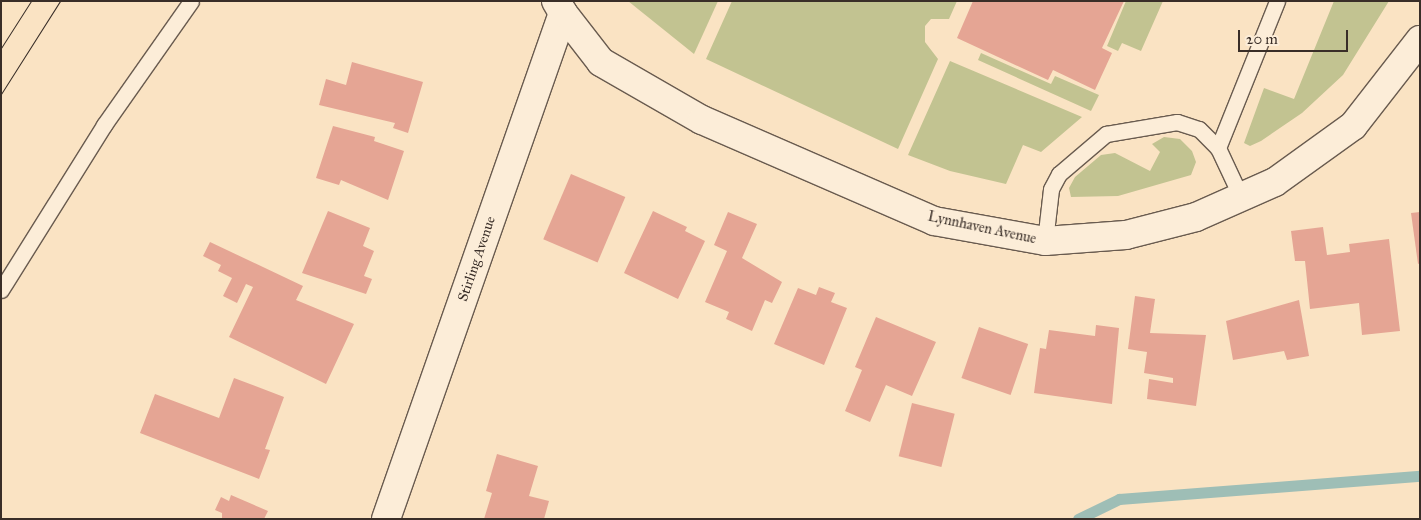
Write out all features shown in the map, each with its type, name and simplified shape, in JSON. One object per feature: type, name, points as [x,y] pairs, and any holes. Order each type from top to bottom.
[{"type":"street","name":"Lynnhaven Avenue","points":[[559,7],[601,62],[702,120],[934,221],[1046,241],[1126,234],[1196,217],[1276,182],[1352,126],[1419,44]]},
{"type":"street","name":"Stirling Avenue","points":[[386,519],[559,7]]},
{"type":"lane","points":[[1,290],[104,125],[191,1]]},
{"type":"lane","points":[[1218,148],[1277,1]]},
{"type":"lane","points":[[1046,241],[1051,189],[1059,174],[1106,134],[1177,122],[1199,129],[1218,148],[1241,197]]},
{"type":"green space","points":[[628,1],[718,1],[694,54]]},
{"type":"green space","points":[[732,1],[957,1],[949,19],[931,19],[925,26],[925,42],[938,59],[898,149],[706,59]]},
{"type":"green space","points":[[1126,1],[1163,1],[1141,51],[1122,43],[1118,51],[1107,46]]},
{"type":"green space","points":[[1334,1],[1389,1],[1343,75],[1302,113],[1261,141],[1250,146],[1244,143],[1264,88],[1294,99]]},
{"type":"green space","points":[[981,53],[1051,84],[1055,76],[1099,95],[1091,111],[978,60]]},
{"type":"green space","points":[[950,61],[1082,117],[1041,152],[1023,145],[1006,184],[950,171],[908,155]]},
{"type":"green space","points":[[1164,137],[1180,139],[1192,151],[1196,162],[1191,175],[1118,196],[1071,197],[1069,188],[1075,177],[1101,155],[1115,153],[1150,171],[1160,152],[1152,144]]},
{"type":"building","points":[[973,1],[1124,1],[1102,48],[1112,53],[1095,90],[1053,70],[1048,80],[957,38]]},
{"type":"building","points":[[352,62],[423,82],[408,133],[393,128],[395,123],[319,105],[326,79],[346,85]]},
{"type":"building","points":[[333,126],[375,137],[374,141],[404,151],[388,200],[341,180],[339,185],[316,178]]},
{"type":"building","points":[[571,174],[625,197],[598,262],[543,239]]},
{"type":"building","points":[[328,211],[370,228],[363,246],[374,251],[364,276],[372,279],[366,294],[302,273]]},
{"type":"building","points":[[653,211],[687,227],[685,231],[705,241],[678,299],[624,273]]},
{"type":"building","points":[[728,212],[757,224],[742,258],[782,282],[772,303],[765,300],[752,331],[726,319],[729,312],[705,302],[727,251],[714,245]]},
{"type":"building","points":[[1420,212],[1420,263],[1418,264],[1411,213]]},
{"type":"building","points":[[1323,227],[1327,255],[1350,252],[1349,244],[1389,239],[1400,331],[1362,335],[1359,303],[1310,309],[1305,261],[1295,261],[1291,231]]},
{"type":"building","points":[[210,242],[303,286],[296,300],[354,324],[326,384],[229,337],[253,287],[246,284],[237,303],[223,296],[232,278],[218,271],[221,265],[203,256]]},
{"type":"building","points":[[819,287],[835,293],[831,302],[847,308],[824,365],[774,344],[798,288],[816,295]]},
{"type":"building","points":[[1135,296],[1155,299],[1150,333],[1206,335],[1196,406],[1147,399],[1149,379],[1173,383],[1173,378],[1144,373],[1147,352],[1128,349]]},
{"type":"building","points":[[1299,300],[1309,356],[1287,360],[1284,351],[1233,360],[1226,321]]},
{"type":"building","points":[[876,317],[936,342],[912,396],[886,385],[870,422],[845,411],[862,370],[855,367]]},
{"type":"building","points":[[1096,325],[1119,328],[1112,404],[1034,393],[1040,348],[1046,349],[1049,330],[1095,336]]},
{"type":"building","points":[[979,327],[1028,344],[1011,395],[961,378]]},
{"type":"building","points":[[234,378],[284,397],[265,449],[270,450],[259,479],[140,433],[155,394],[219,418]]},
{"type":"building","points":[[912,403],[955,414],[941,467],[899,456]]},
{"type":"building","points":[[497,454],[538,466],[529,496],[549,501],[544,519],[484,519],[492,493],[486,491]]},
{"type":"building","points":[[231,495],[268,511],[264,519],[222,519],[222,513],[215,510],[221,497],[229,501]]},
{"type":"waterway","points":[[1078,519],[1119,499],[1420,476]]},
{"type":"tram line","points":[[1,48],[31,1]]},
{"type":"tram line","points":[[1,94],[60,1]]}]
